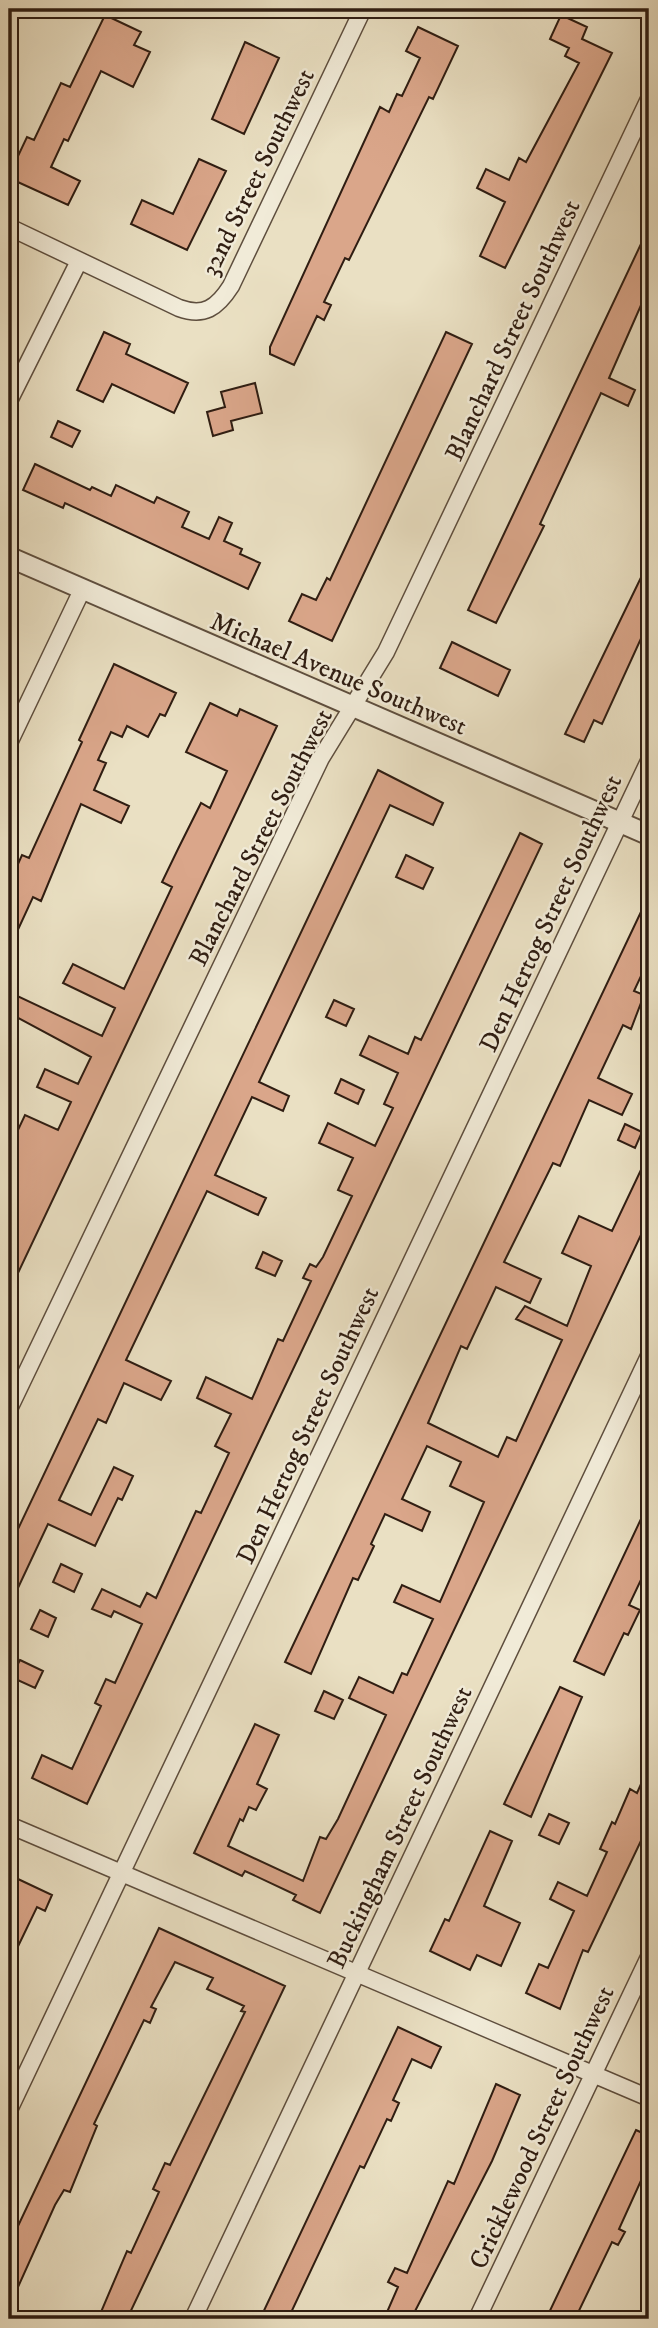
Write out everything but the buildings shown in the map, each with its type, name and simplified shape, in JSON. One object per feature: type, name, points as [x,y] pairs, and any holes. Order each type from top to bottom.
[{"type":"street","name":"32nd Street Southwest","points":[[9,227],[179,308],[203,313],[212,308],[231,286],[363,9]]},
{"type":"street","name":"Blanchard Street Southwest","points":[[9,1409],[321,758],[386,652],[649,99]]},
{"type":"street","points":[[9,401],[79,261]]},
{"type":"street","name":"Michael Avenue Southwest","points":[[9,557],[649,835]]},
{"type":"street","points":[[9,743],[82,590]]},
{"type":"street","name":"Den Hertog Street Southwest","points":[[9,2110],[649,761]]},
{"type":"street","name":"Buckingham Street Southwest","points":[[192,2319],[649,1356]]},
{"type":"street","points":[[9,1825],[649,2098]]},
{"type":"street","name":"Cricklewood Street Southwest","points":[[477,2319],[649,1956]]}]
